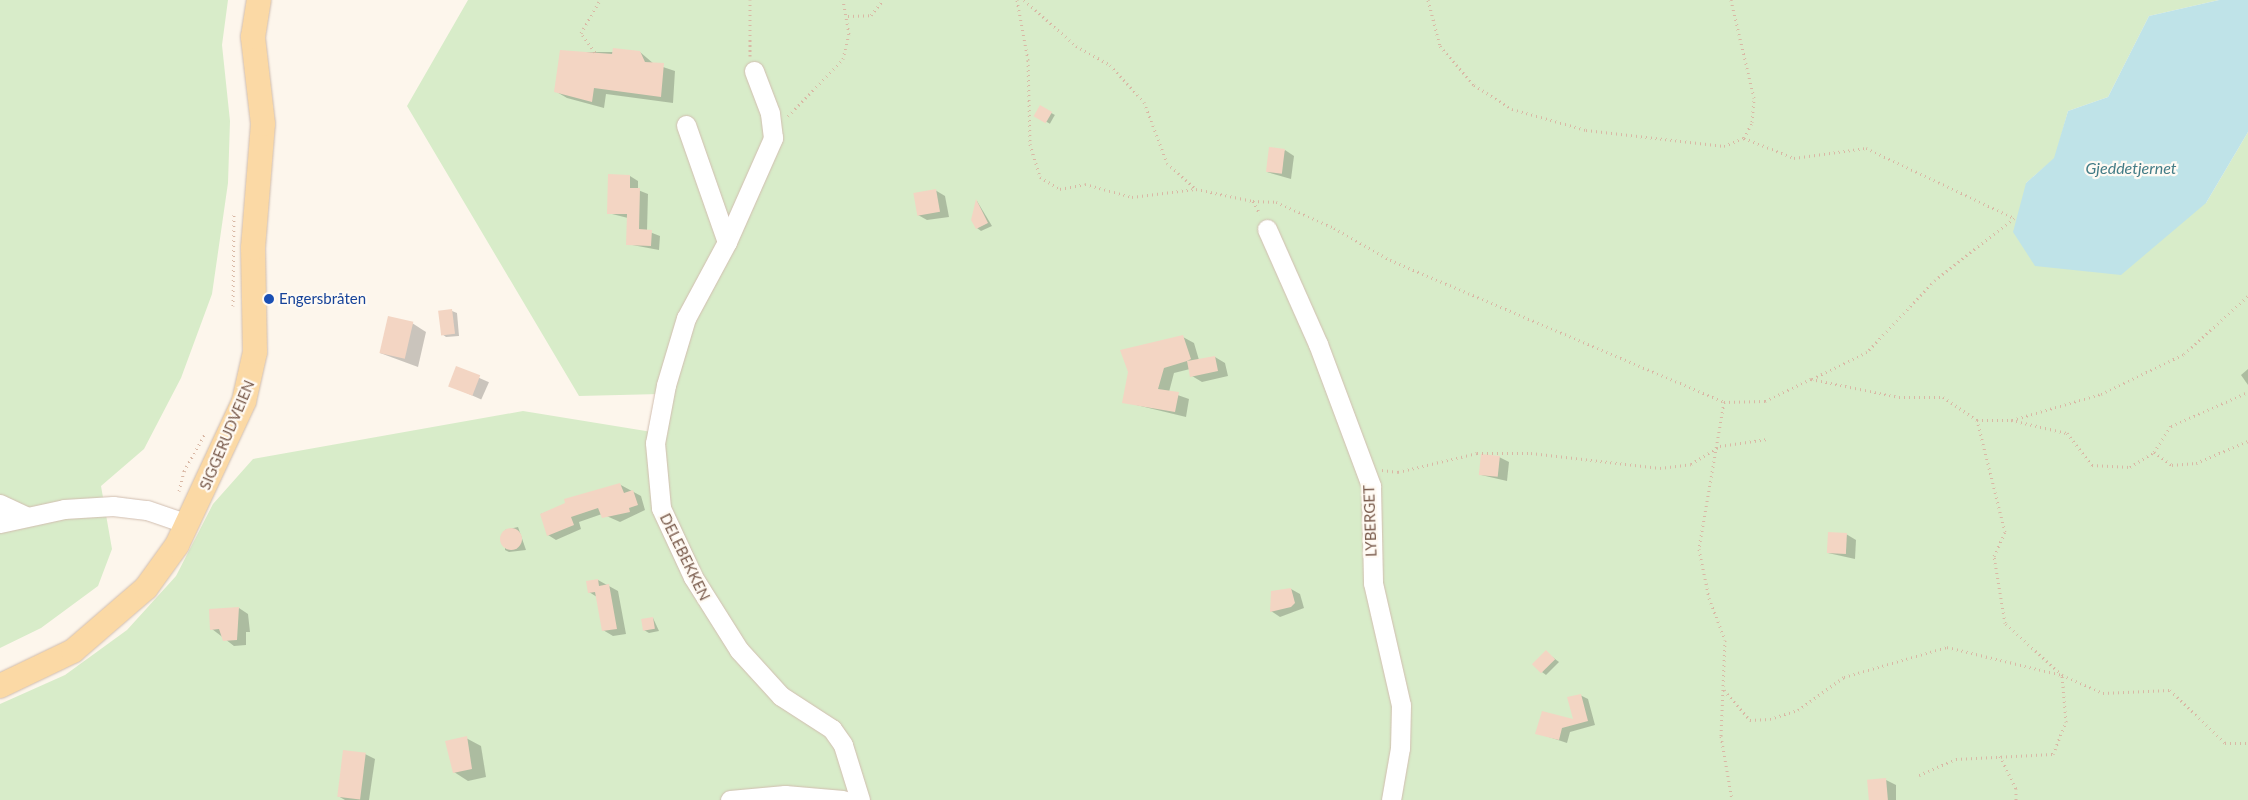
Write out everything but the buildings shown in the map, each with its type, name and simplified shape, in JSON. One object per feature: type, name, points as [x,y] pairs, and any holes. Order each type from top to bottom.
[{"type":"main road","name":"SIGGERUDVEIEN","points":[[0,686],[62,658],[112,621],[157,574],[181,521],[244,401],[254,366],[253,248],[263,138],[253,37],[259,0]]},
{"type":"street","points":[[754,71],[773,126]]},
{"type":"street","points":[[686,125],[727,242]]},
{"type":"street","name":"DELEBEKKEN","points":[[773,126],[771,150],[716,266],[686,318],[666,385],[655,443],[661,508],[693,577],[739,650],[781,696],[832,729],[843,745],[860,800]]},
{"type":"street","name":"LYBERGET","points":[[1267,229],[1366,469],[1373,505],[1374,592],[1401,704],[1400,748],[1391,800]]},
{"type":"street","points":[[0,504],[26,516]]},
{"type":"street","points":[[0,523],[26,516],[113,506],[181,521]]},
{"type":"street","points":[[730,800],[785,795],[843,800]]},
{"type":"path","points":[[595,52],[581,33],[600,0]]},
{"type":"path","points":[[750,0],[754,71]]},
{"type":"path","points":[[773,126],[818,89],[843,59],[848,16],[843,0]]},
{"type":"path","points":[[848,16],[871,15],[883,0]]},
{"type":"path","points":[[1017,0],[1028,60],[1030,144],[1040,176],[1060,189],[1085,184],[1132,197],[1196,189],[1253,201],[1276,202],[1334,228],[1390,260],[1724,402],[1765,401],[1867,352],[1935,280],[2014,218],[1866,148],[1794,158],[1744,138]]},
{"type":"path","points":[[1024,0],[1076,46],[1110,65],[1144,102],[1167,163],[1196,189]]},
{"type":"path","points":[[1428,0],[1440,46],[1474,85],[1512,109],[1586,130],[1724,146],[1744,138],[1752,122],[1754,98],[1731,0]]},
{"type":"path","points":[[1253,201],[1267,229]]},
{"type":"path","points":[[233,316],[231,248],[236,203]]},
{"type":"path","points":[[2012,420],[2102,394],[2184,354],[2248,296]]},
{"type":"path","points":[[1811,379],[1899,396],[1943,397],[1977,420],[2012,420],[2067,433],[2092,465],[2130,467],[2154,452],[2171,426],[2248,392]]},
{"type":"path","points":[[1724,402],[1720,446],[1705,498],[1700,549],[1709,598],[1725,640],[1721,736],[1732,800]]},
{"type":"path","points":[[1919,775],[1956,759],[2053,754],[2066,722],[2062,675],[2005,623],[1994,556],[2006,532],[1977,420]]},
{"type":"path","points":[[181,521],[184,471],[208,428]]},
{"type":"path","points":[[1366,469],[1398,472],[1477,453],[1580,455],[1660,468],[1690,464],[1720,446],[1767,439]]},
{"type":"path","points":[[2154,452],[2172,466],[2196,462],[2248,441]]},
{"type":"path","points":[[184,471],[190,470]]},
{"type":"path","points":[[1724,690],[1750,720],[1770,719],[1798,710],[1844,677],[1947,646],[2062,675],[2104,693],[2170,690],[2225,743],[2248,743]]},
{"type":"path","points":[[2000,756],[2016,800]]},
{"type":"green space","points":[[0,0],[228,0],[222,45],[230,121],[228,183],[212,294],[181,378],[144,449],[101,486],[112,549],[98,586],[41,628],[0,648]]},
{"type":"green space","points":[[468,0],[2219,0],[2149,16],[2108,97],[2068,111],[2055,158],[2026,183],[2206,203],[2248,132],[2248,800],[0,800],[0,704],[65,675],[127,630],[176,576],[213,504],[253,459],[523,411],[652,432],[660,394],[579,396],[407,106]]},
{"type":"water","name":"Gjeddetjernet","points":[[2219,0],[2248,0],[2248,132],[2206,203],[2121,275],[2035,266],[2013,232],[2026,183],[2054,158],[2068,111],[2108,97],[2149,16]]},
{"type":"place","name":"Engersbråten","points":[[269,299]]}]
